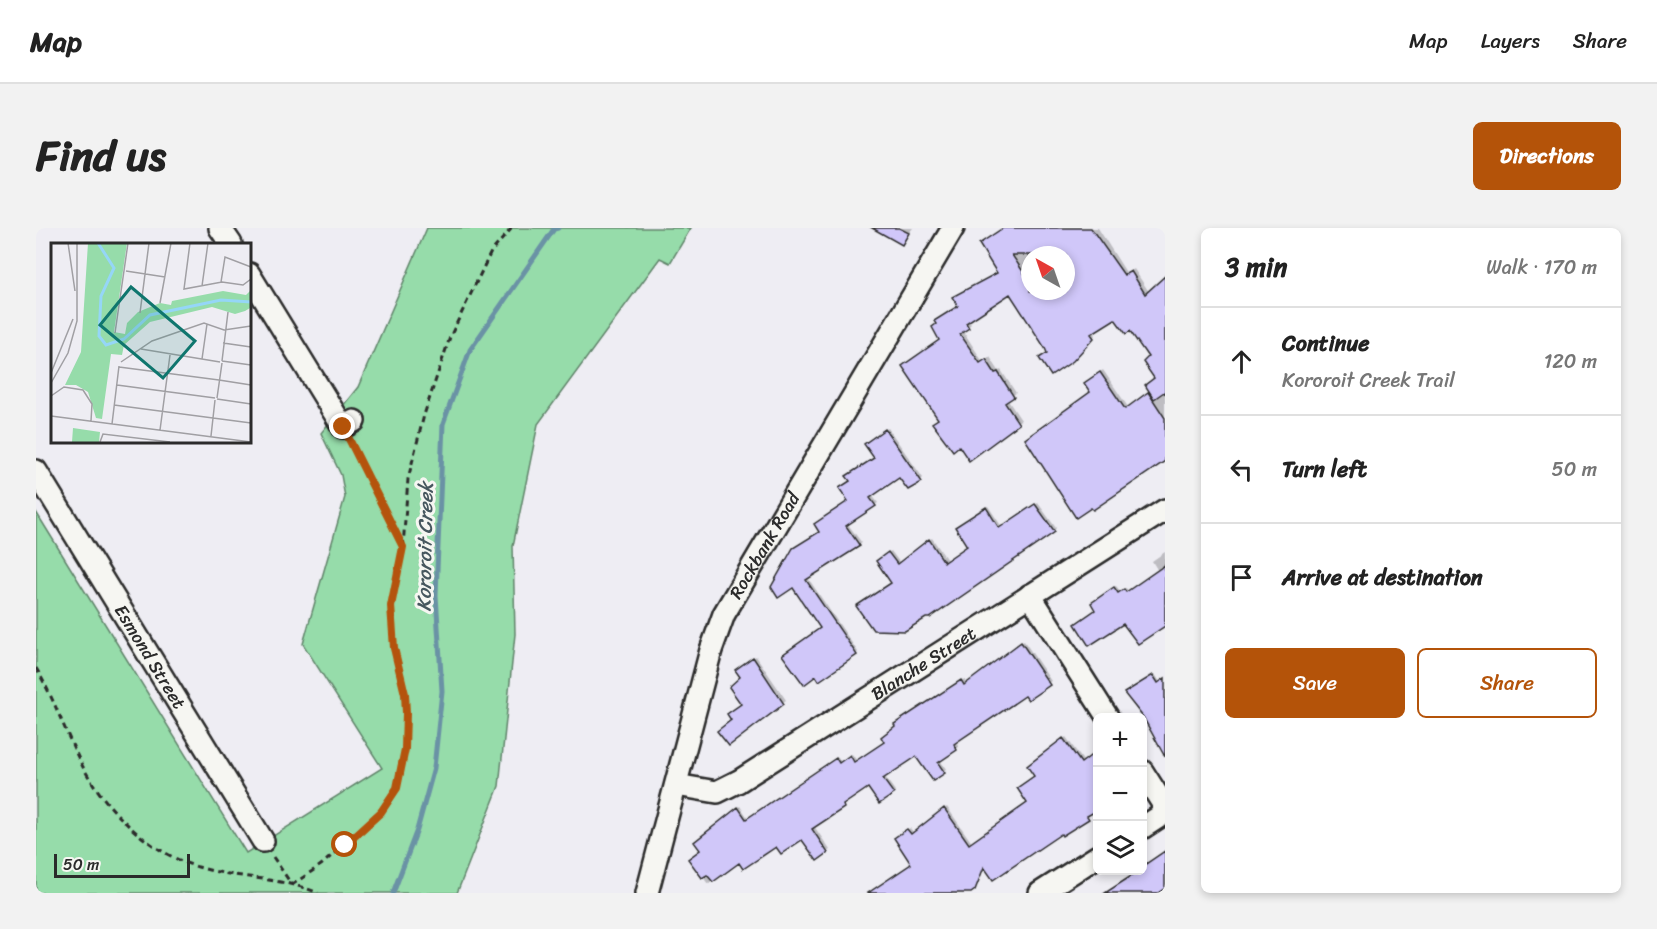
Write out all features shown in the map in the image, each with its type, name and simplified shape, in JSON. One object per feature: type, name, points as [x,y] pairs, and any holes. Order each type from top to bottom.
[{"type":"street","points":[[220,228],[230,243]]},
{"type":"street","name":"Rockbank Road","points":[[647,893],[711,650],[724,614],[953,228]]},
{"type":"street","points":[[250,276],[348,424]]},
{"type":"street","name":"Esmond Street","points":[[36,471],[263,842]]},
{"type":"street","name":"Blanche Street","points":[[676,785],[717,792],[739,781],[1165,510]]},
{"type":"street","points":[[1030,595],[1105,713]]},
{"type":"street","points":[[1147,778],[1165,807]]},
{"type":"street","points":[[1147,825],[1165,813]]},
{"type":"street","points":[[1040,893],[1093,859]]},
{"type":"path","points":[[292,885],[321,865],[367,825],[390,801],[397,788],[405,749],[406,713],[405,694],[394,648],[391,606],[403,547],[408,479],[424,415],[450,337],[491,252],[512,228]]},
{"type":"path","points":[[348,424],[403,547]]},
{"type":"path","points":[[36,668],[92,782],[110,806],[140,835],[162,850],[193,866],[292,885],[318,893]]},
{"type":"path","points":[[263,842],[292,885]]},
{"type":"green space","points":[[427,228],[691,228],[670,263],[660,258],[538,424],[513,546],[515,634],[499,786],[457,893],[36,893],[36,512],[246,853],[382,768],[303,644],[345,497],[341,475],[321,433],[358,387]]},
{"type":"building","points":[[872,228],[899,228],[909,233],[902,245]]},
{"type":"building","points":[[1003,228],[1091,228],[1124,275],[1131,271],[1145,294],[1165,276],[1165,394],[1164,392],[1154,399],[1145,385],[1154,378],[1143,362],[1148,357],[1130,331],[1126,334],[1115,319],[1091,334],[1094,338],[1073,361],[1051,376],[1039,358],[1047,353],[1045,348],[1010,294],[966,323],[969,328],[960,334],[980,363],[986,359],[995,373],[998,372],[1014,397],[1005,403],[1019,424],[969,461],[959,446],[953,451],[932,423],[938,419],[902,366],[939,340],[932,327],[936,324],[934,321],[958,306],[952,297],[997,273],[979,244]]},
{"type":"building","points":[[1100,372],[1125,409],[1148,392],[1165,418],[1165,461],[1093,510],[1091,508],[1076,518],[1025,439],[1090,392],[1084,383]]},
{"type":"building","points":[[885,429],[922,482],[908,490],[899,478],[870,498],[876,506],[846,526],[860,546],[806,580],[857,655],[819,681],[816,676],[804,685],[782,655],[820,628],[793,588],[778,598],[771,587],[793,548],[819,532],[814,524],[848,501],[839,488],[850,481],[846,476],[874,458],[864,444]]},
{"type":"building","points":[[1035,504],[1055,532],[930,618],[926,618],[905,631],[873,630],[856,606],[891,583],[876,561],[888,552],[897,564],[929,539],[944,562],[967,546],[955,527],[986,507],[999,528]]},
{"type":"building","points":[[1165,565],[1165,626],[1138,644],[1123,624],[1089,646],[1075,624],[1095,610],[1091,603],[1114,587],[1118,593],[1124,589],[1126,592]]},
{"type":"building","points":[[1021,642],[1050,685],[1028,700],[1025,696],[954,744],[957,750],[938,763],[945,773],[933,781],[916,757],[883,779],[894,794],[879,804],[868,788],[843,805],[844,808],[812,829],[828,853],[817,861],[802,840],[781,854],[776,847],[743,869],[739,863],[713,882],[707,875],[702,878],[688,859],[700,850],[694,842],[738,807],[746,819],[836,758],[839,763],[850,755],[854,762],[884,742],[881,737],[895,726],[894,724],[961,680],[964,685]]},
{"type":"building","points":[[753,657],[784,704],[729,746],[717,731],[731,720],[727,714],[741,704],[729,687],[740,677],[735,670]]},
{"type":"building","points":[[1153,675],[1158,683],[1165,678],[1165,757],[1147,724],[1147,713],[1140,713],[1124,693]]},
{"type":"building","points":[[1063,738],[1081,763],[1093,754],[1093,813],[1087,816],[1089,819],[1062,836],[1061,834],[993,880],[984,867],[975,890],[971,893],[868,893],[911,864],[894,838],[907,829],[911,834],[944,808],[969,844],[1027,803],[1017,788],[1034,776],[1027,766]]},
{"type":"building","points":[[1165,851],[1165,888],[1158,893],[1105,893],[1133,875],[1147,875],[1147,863]]},
{"type":"waterway","name":"Kororoit Creek","points":[[393,893],[417,830],[434,768],[442,691],[436,595],[443,424],[470,350],[554,229],[558,228]]},
{"type":"route","points":[[343,427],[403,547],[391,606],[394,648],[401,672],[406,713],[405,749],[397,788],[381,812],[345,845]]}]
